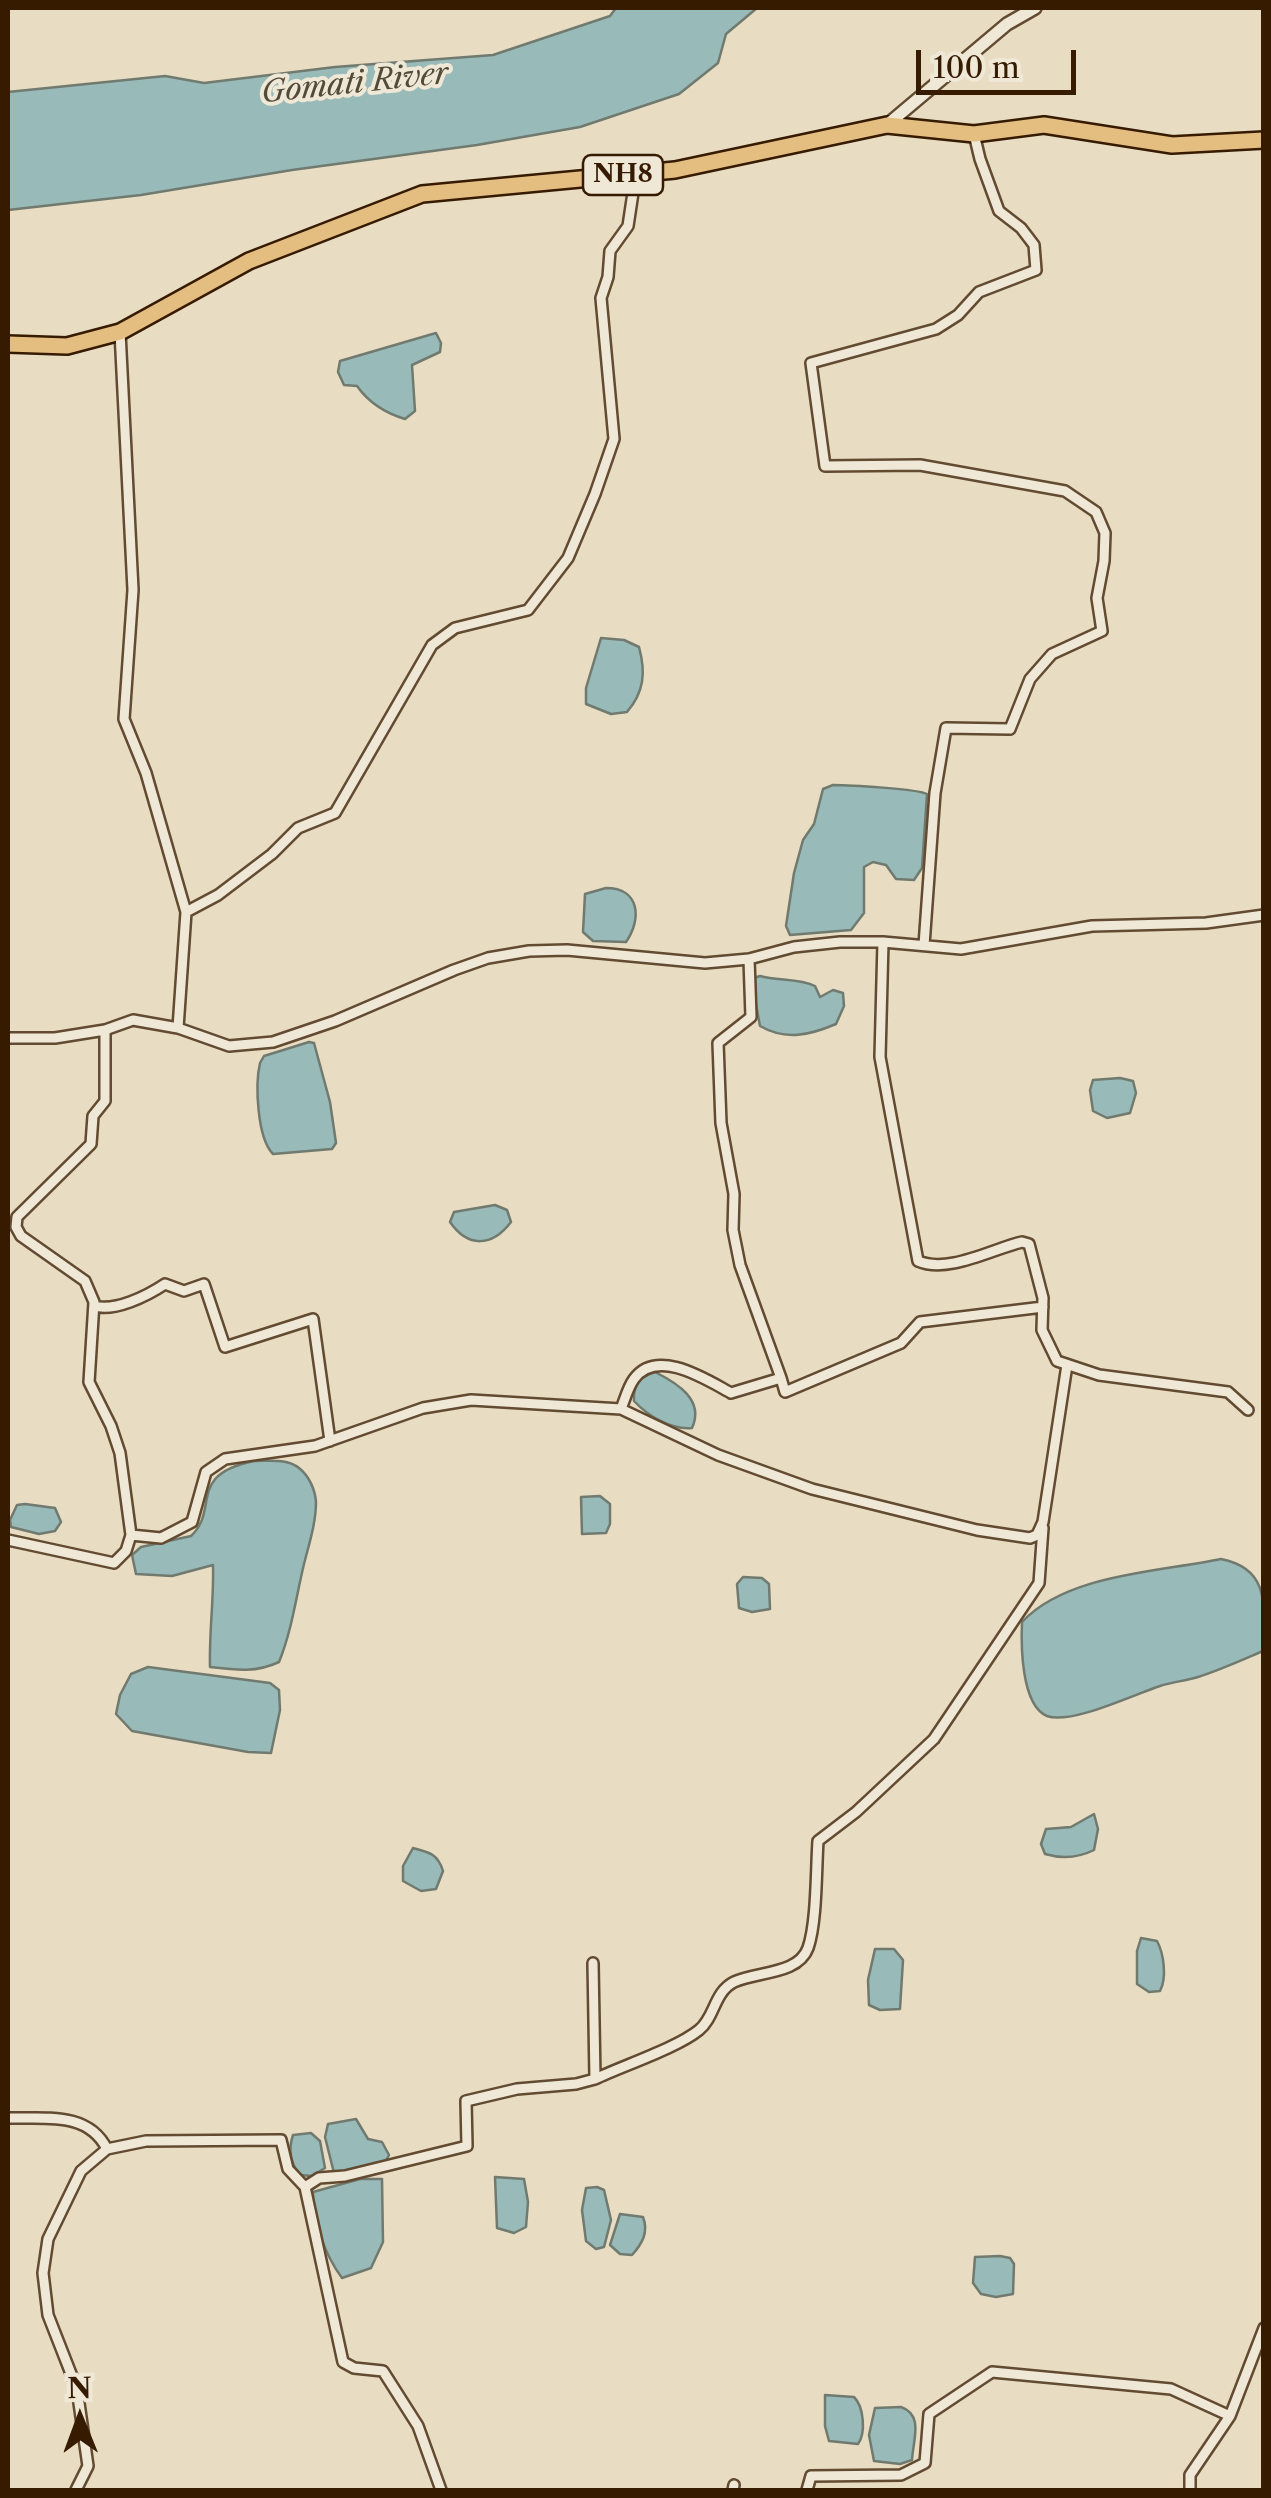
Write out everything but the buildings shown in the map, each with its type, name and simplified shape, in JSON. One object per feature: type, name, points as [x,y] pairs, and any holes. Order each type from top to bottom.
[{"type":"highway","name":"NH8","points":[[8,344],[66,346],[120,332],[249,261],[422,194],[675,170],[887,125],[974,134],[1044,125],[1172,145],[1264,140]]},
{"type":"street","points":[[887,125],[1007,24],[1035,8]]},
{"type":"street","points":[[924,944],[936,793],[946,728],[1010,729],[1030,680],[1052,654],[1102,631],[1098,598],[1105,533],[1096,512],[1065,492],[920,465],[825,466],[811,363],[936,329],[958,315],[979,292],[1036,270],[1034,245],[1000,211],[974,134]]},
{"type":"street","points":[[186,912],[218,895],[272,854],[298,828],[335,814],[432,645],[455,628],[528,610],[568,558],[614,439],[601,298],[610,251],[628,226],[636,174]]},
{"type":"street","points":[[120,332],[133,590],[124,719],[146,773],[186,912],[178,1028]]},
{"type":"street","points":[[8,1038],[55,1038],[105,1030],[133,1020],[178,1028],[229,1046],[273,1042],[336,1021],[454,970],[488,958],[529,951],[567,950],[705,963],[749,959],[794,946],[883,942],[961,949],[1092,926],[1206,923],[1264,916]]},
{"type":"street","points":[[883,942],[880,1057],[918,1262],[929,1266],[1010,1245],[1030,1244],[1042,1307],[1042,1330],[1056,1361],[1099,1375],[1228,1392],[1248,1410]]},
{"type":"street","points":[[749,959],[751,1017],[718,1044],[721,1123],[734,1194],[733,1230],[740,1266],[785,1392],[901,1343],[920,1322],[1042,1307]]},
{"type":"street","points":[[8,1540],[114,1563],[126,1550],[131,1535],[120,1453],[88,1382],[94,1306],[86,1281],[21,1236],[16,1227],[17,1218],[92,1144],[93,1116],[105,1100],[105,1030]]},
{"type":"street","points":[[94,1306],[116,1306],[165,1284],[184,1290],[204,1284],[225,1347],[313,1319],[330,1441]]},
{"type":"street","points":[[305,2187],[320,2178],[345,2176],[467,2146],[466,2101],[517,2089],[594,2079],[700,2030],[720,1993],[732,1982],[787,1968],[801,1959],[808,1948],[818,1841],[911,1762],[950,1716],[1039,1583],[1043,1522],[1068,1365]]},
{"type":"street","points":[[621,1409],[632,1381],[658,1366],[692,1371],[731,1394],[781,1378]]},
{"type":"street","points":[[131,1535],[161,1538],[192,1522],[206,1472],[225,1459],[330,1441],[423,1408],[471,1400],[621,1409],[718,1455],[812,1489],[976,1530],[1030,1538],[1037,1535],[1043,1522]]},
{"type":"street","points":[[593,1964],[594,2079]]},
{"type":"street","points":[[8,2118],[56,2119],[87,2125],[100,2136],[107,2150]]},
{"type":"street","points":[[76,2490],[88,2466],[77,2390],[48,2315],[43,2273],[48,2239],[81,2171],[107,2150],[146,2141],[281,2140],[288,2169],[305,2187],[343,2362],[354,2368],[383,2371],[418,2426],[441,2490]]},
{"type":"street","points":[[1190,2490],[1190,2475],[1230,2416],[1264,2328]]},
{"type":"street","points":[[807,2490],[811,2476],[900,2475],[925,2463],[928,2414],[992,2372],[1172,2389],[1230,2416]]},
{"type":"water","name":"Gomati River","points":[[616,8],[757,8],[726,34],[718,63],[679,94],[580,127],[141,195],[8,210],[8,92],[165,76],[204,83],[335,67],[493,55],[610,16]]},
{"type":"water","points":[[436,333],[440,352],[412,365],[415,411],[405,419],[378,407],[357,386],[344,385],[338,372],[340,361]]},
{"type":"water","points":[[601,638],[624,640],[639,647],[642,682],[627,712],[611,714],[586,704],[586,688]]},
{"type":"water","points":[[833,785],[927,794],[922,868],[914,880],[896,879],[886,865],[873,862],[864,867],[864,913],[851,930],[790,935],[786,926],[803,840],[814,824],[823,789]]},
{"type":"water","points":[[606,888],[626,893],[635,906],[634,924],[626,942],[593,941],[583,932],[585,894]]},
{"type":"water","points":[[760,976],[809,983],[820,997],[833,990],[843,993],[844,1006],[836,1024],[798,1035],[779,1034],[760,1026],[752,983]]},
{"type":"water","points":[[314,1043],[330,1102],[336,1143],[332,1149],[273,1154],[264,1136],[259,1110],[260,1063],[264,1056]]},
{"type":"water","points":[[1093,1080],[1133,1081],[1136,1093],[1130,1113],[1107,1118],[1093,1111]]},
{"type":"water","points":[[495,1205],[507,1210],[511,1222],[488,1240],[472,1240],[450,1222],[454,1212]]},
{"type":"water","points":[[655,1372],[680,1387],[692,1401],[692,1428],[660,1421],[634,1401],[638,1382]]},
{"type":"water","points":[[254,1461],[289,1463],[306,1475],[316,1502],[312,1533],[279,1662],[254,1669],[210,1667],[213,1565],[172,1576],[136,1574],[132,1555],[141,1547],[191,1536],[204,1515],[212,1484],[233,1467]]},
{"type":"water","points":[[600,1496],[610,1504],[606,1533],[582,1534],[581,1497]]},
{"type":"water","points":[[17,1505],[55,1508],[61,1522],[55,1531],[39,1534],[11,1527]]},
{"type":"water","points":[[1221,1559],[1249,1571],[1257,1581],[1263,1605],[1263,1651],[1087,1713],[1058,1718],[1038,1710],[1024,1674],[1022,1622],[1041,1606],[1088,1584]]},
{"type":"water","points":[[743,1577],[762,1578],[769,1584],[770,1609],[752,1612],[739,1608],[737,1584]]},
{"type":"water","points":[[148,1667],[270,1683],[279,1690],[280,1710],[271,1753],[132,1731],[116,1714],[120,1695],[131,1674]]},
{"type":"water","points":[[1094,1814],[1098,1829],[1094,1850],[1070,1857],[1045,1854],[1041,1844],[1046,1829],[1071,1827]]},
{"type":"water","points":[[413,1848],[436,1857],[443,1871],[436,1889],[421,1891],[403,1881],[403,1866]]},
{"type":"water","points":[[1141,1938],[1157,1941],[1159,1946],[1164,1973],[1160,1991],[1149,1992],[1137,1984]]},
{"type":"water","points":[[875,1949],[894,1949],[903,1960],[900,2009],[880,2010],[869,2005],[868,1980]]},
{"type":"water","points":[[356,2119],[368,2139],[382,2142],[389,2155],[385,2163],[334,2173],[325,2137],[328,2124]]},
{"type":"water","points":[[311,2133],[320,2141],[325,2168],[312,2176],[300,2175],[292,2161],[291,2141],[293,2135]]},
{"type":"water","points":[[495,2177],[524,2179],[528,2202],[526,2227],[514,2233],[497,2228]]},
{"type":"water","points":[[360,2179],[382,2179],[383,2242],[371,2268],[342,2278],[321,2237],[313,2192]]},
{"type":"water","points":[[586,2188],[604,2190],[611,2220],[604,2247],[596,2249],[586,2241],[582,2210]]},
{"type":"water","points":[[620,2214],[643,2217],[645,2222],[644,2238],[632,2255],[620,2254],[610,2245]]},
{"type":"water","points":[[975,2257],[1010,2258],[1014,2264],[1013,2294],[981,2294],[973,2283]]},
{"type":"water","points":[[825,2395],[854,2397],[857,2401],[863,2427],[858,2444],[829,2441]]},
{"type":"water","points":[[901,2407],[915,2422],[912,2460],[900,2464],[874,2461],[869,2435],[875,2408]]}]
